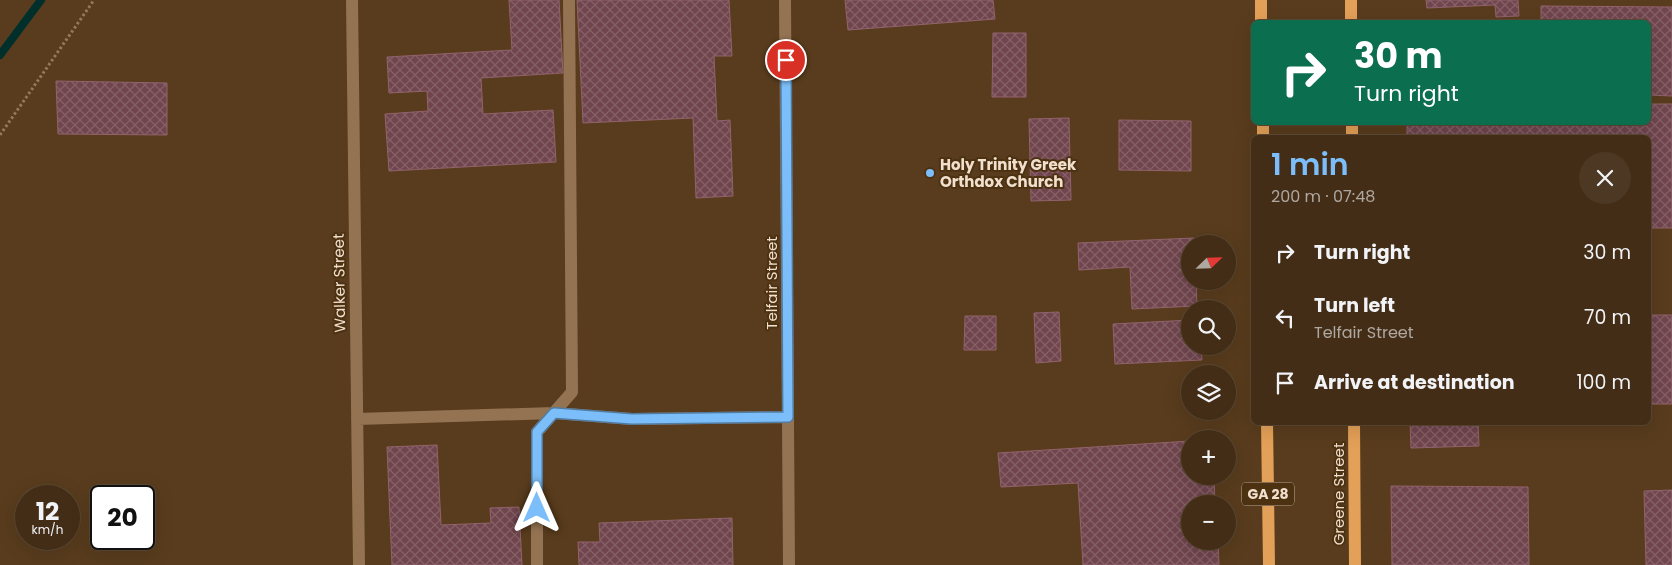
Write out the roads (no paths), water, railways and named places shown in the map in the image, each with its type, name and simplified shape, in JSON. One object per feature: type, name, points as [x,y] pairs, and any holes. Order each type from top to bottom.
[{"type":"main road","points":[[1261,0],[1262,20]]},
{"type":"main road","points":[[1351,0],[1351,20]]},
{"type":"main road","name":"GA 28","points":[[1267,425],[1269,565]]},
{"type":"main road","name":"Greene Street","points":[[1354,425],[1355,565]]},
{"type":"street","name":"Walker Street","points":[[352,0],[360,565]]},
{"type":"street","points":[[537,565],[537,432],[572,392],[569,0]]},
{"type":"street","name":"Telfair Street","points":[[785,0],[789,565]]},
{"type":"street","points":[[357,419],[554,413],[632,419],[788,417]]},
{"type":"waterway","points":[[0,55],[41,0]]},
{"type":"place","name":"Holy Trinity Greek Orthdox Church","points":[[930,173]]}]
